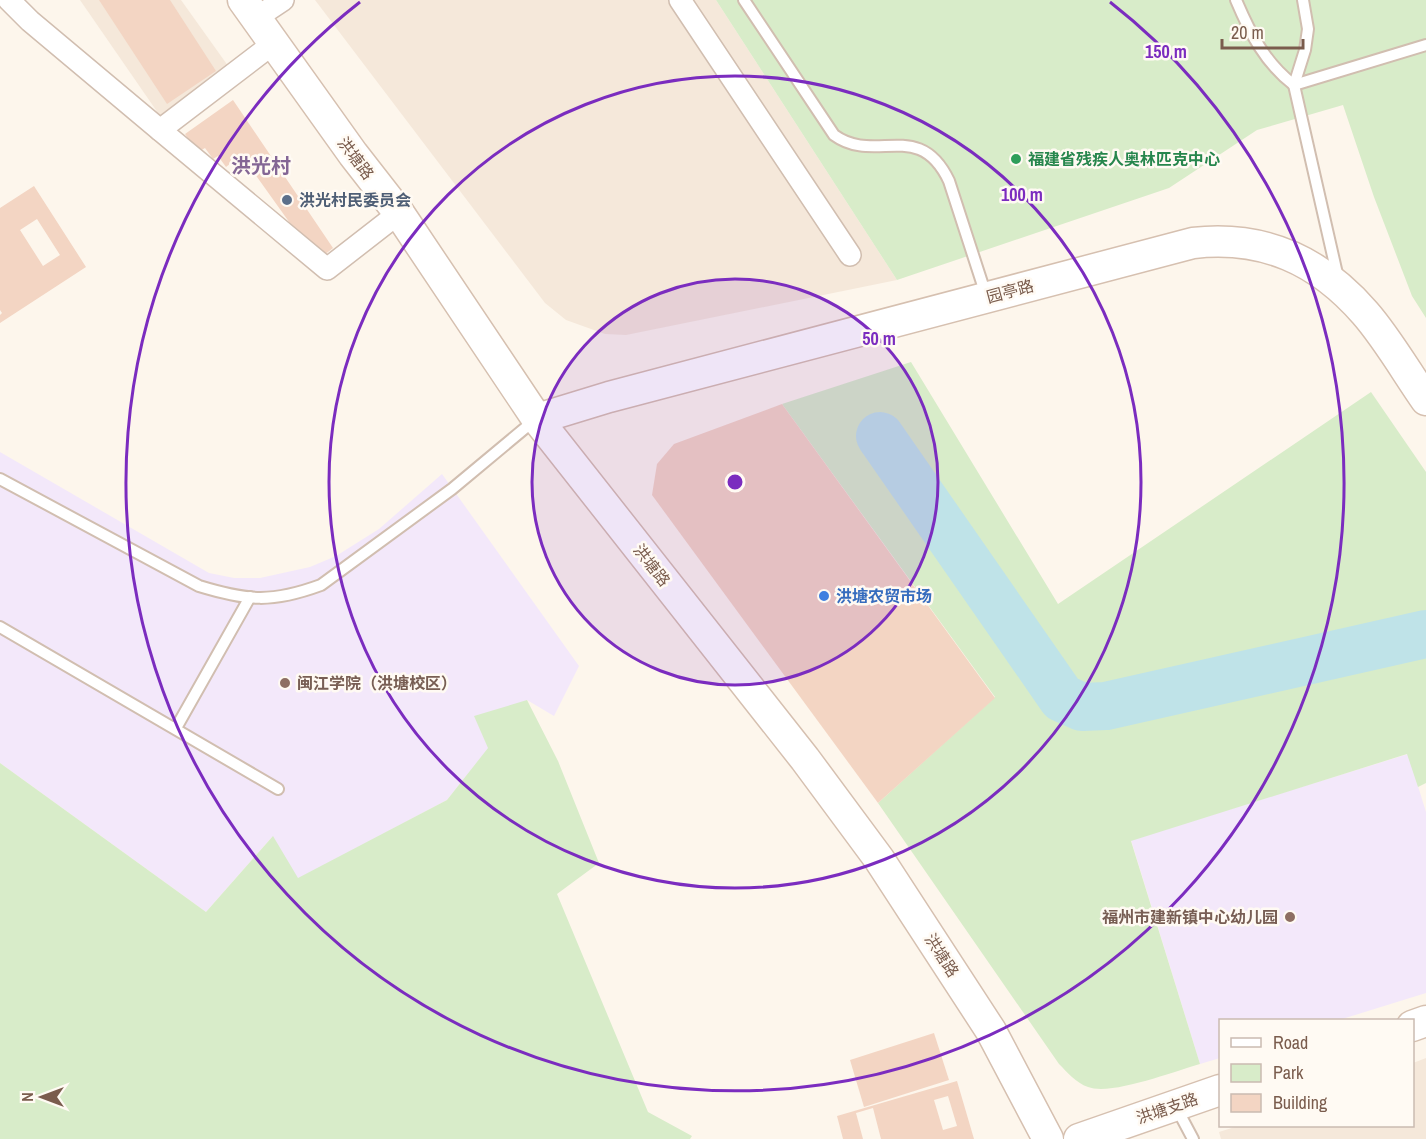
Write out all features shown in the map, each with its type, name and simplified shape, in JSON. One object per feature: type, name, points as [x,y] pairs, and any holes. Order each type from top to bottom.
[{"type":"street","points":[[9,0],[30,21],[327,269],[399,213]]},
{"type":"street","points":[[250,9],[283,0]]},
{"type":"street","points":[[680,0],[850,255]]},
{"type":"street","name":"洪塘路","points":[[250,9],[353,154],[399,213],[537,419],[805,759],[879,859],[992,1031],[1047,1139]]},
{"type":"street","points":[[160,130],[274,44]]},
{"type":"street","name":"园亭路","points":[[537,419],[609,397],[1193,243],[1218,240],[1242,242],[1272,249],[1295,257],[1318,270],[1365,314],[1426,400]]},
{"type":"street","name":"洪塘支路","points":[[1079,1139],[1219,1091]]},
{"type":"lane","points":[[744,0],[834,135],[854,145],[911,146],[935,158],[949,181],[987,298]]},
{"type":"lane","points":[[1236,0],[1246,24],[1265,57],[1282,76],[1294,85]]},
{"type":"lane","points":[[1303,0],[1308,29],[1305,50],[1294,85],[1341,290]]},
{"type":"lane","points":[[1294,85],[1426,45]]},
{"type":"lane","points":[[0,479],[199,586],[225,594],[264,599],[281,597],[321,585],[452,489],[537,419]]},
{"type":"lane","points":[[176,728],[250,597]]},
{"type":"lane","points":[[0,627],[278,789]]},
{"type":"lane","points":[[1175,1105],[1192,1139]]},
{"type":"shaded area","points":[[80,0],[181,0],[236,77],[167,126]]},
{"type":"shaded area","points":[[315,0],[716,0],[897,280],[626,335],[605,334],[566,320],[545,303]]},
{"type":"shaded area","name":"闽江学院（洪塘校区）","points":[[0,452],[209,573],[234,578],[260,578],[310,567],[336,556],[379,529],[442,474],[579,666],[554,716],[527,700],[447,800],[298,879],[272,837],[206,912],[0,763]]},
{"type":"shaded area","name":"福州市建新镇中心幼儿园","points":[[1408,754],[1426,812],[1426,993],[1342,1019],[1219,1019],[1219,1058],[1200,1064],[1131,840]]},
{"type":"shaded area","points":[[1426,1058],[1426,1139],[1221,1139],[1219,1132],[1235,1127],[1414,1127],[1414,1063]]},
{"type":"green space","name":"福建省残疾人奥林匹克中心","points":[[716,0],[1426,0],[1426,318],[1412,296],[1374,197],[1343,105],[1257,130],[1169,188],[897,280]]},
{"type":"green space","points":[[911,362],[1058,604],[1371,392],[1426,472],[1426,783],[1418,787],[1407,754],[1131,841],[1200,1064],[1143,1082],[1112,1088],[1088,1087],[1076,1080],[1059,1064],[878,803],[995,697],[782,404]]},
{"type":"green space","points":[[527,700],[558,761],[599,863],[557,894],[648,1112],[692,1136],[690,1139],[0,1139],[0,763],[206,912],[273,836],[298,878],[447,800],[488,748],[474,716]]},
{"type":"building","points":[[99,0],[170,0],[216,71],[167,104]]},
{"type":"building","name":"洪光村民委员会","points":[[233,100],[333,248],[323,256],[292,226],[252,170],[247,174],[236,159],[226,167],[218,156],[213,159],[205,148],[198,152],[185,134]]},
{"type":"building","points":[[34,186],[86,267],[0,323],[2,313],[0,310],[0,208]],"holes":[[[37,219],[60,255],[43,266],[20,230]]]},
{"type":"building","name":"洪塘农贸市场","points":[[782,404],[995,698],[878,803],[652,495],[657,464],[674,444]]},
{"type":"building","points":[[934,1033],[949,1080],[864,1107],[850,1060]]},
{"type":"building","points":[[957,1081],[974,1139],[881,1139],[873,1108],[856,1113],[863,1139],[843,1139],[837,1116]],"holes":[[[948,1096],[957,1126],[943,1130],[934,1100]]]},
{"type":"waterway","points":[[880,436],[1062,698],[1082,707],[1106,706],[1426,634]]},
{"type":"place","name":"福建省残疾人奥林匹克中心","points":[[1016,159]]},
{"type":"place","name":"洪光村民委员会","points":[[287,200]]},
{"type":"place","name":"洪塘农贸市场","points":[[824,596]]},
{"type":"place","name":"闽江学院（洪塘校区）","points":[[285,683]]},
{"type":"place","name":"福州市建新镇中心幼儿园","points":[[1290,917]]},
{"type":"district","name":"洪光村","points":[[261,165]]}]
